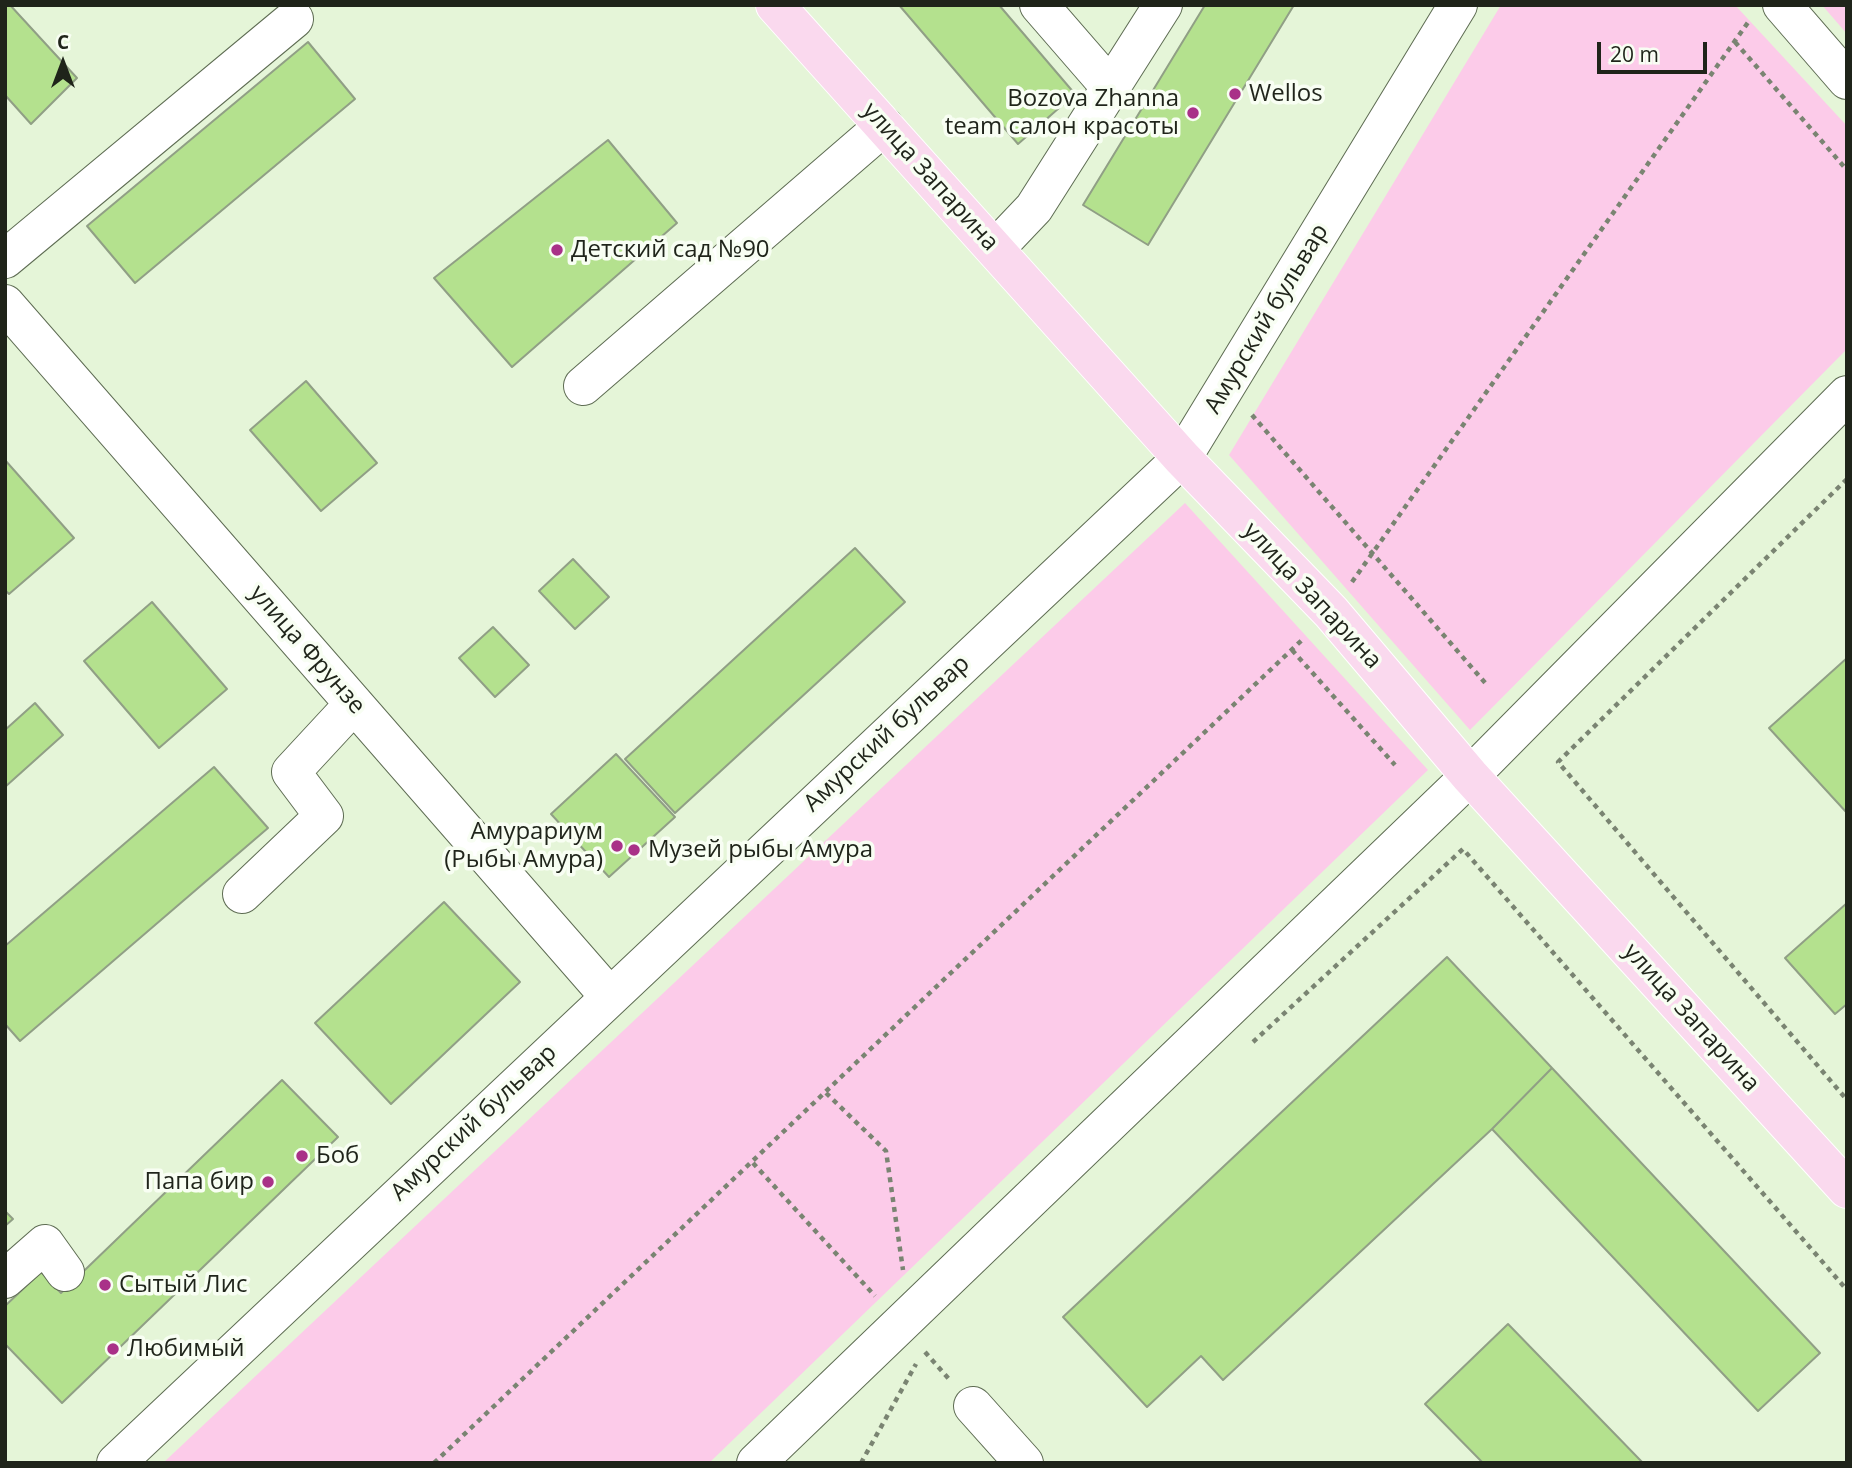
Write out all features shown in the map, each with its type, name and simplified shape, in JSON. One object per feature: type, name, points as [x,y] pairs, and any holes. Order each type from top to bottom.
[{"type":"main road","name":"улица Запарина","points":[[775,5],[1182,458],[1331,612],[1470,776],[1847,1189]]},
{"type":"street","points":[[1039,5],[1111,88]]},
{"type":"street","points":[[995,250],[1034,208],[1163,5]]},
{"type":"street","name":"Амурский бульвар","points":[[116,1463],[1182,458],[1458,5]]},
{"type":"street","points":[[1768,10],[1847,80]]},
{"type":"street","points":[[5,259],[294,19]]},
{"type":"street","points":[[583,386],[884,126]]},
{"type":"street","name":"улица Фрунзе","points":[[5,304],[609,996]]},
{"type":"street","points":[[756,1463],[916,1333],[1847,395]]},
{"type":"street","points":[[242,894],[324,816],[291,772],[354,704]]},
{"type":"street","points":[[5,1279],[45,1244],[65,1272]]},
{"type":"street","points":[[973,1406],[1024,1463]]},
{"type":"path","points":[[434,1463],[1331,612],[1735,42],[1768,10]]},
{"type":"path","points":[[1735,42],[1847,170]]},
{"type":"path","points":[[1226,386],[1487,685]]},
{"type":"path","points":[[1847,479],[1558,762],[1847,1100]]},
{"type":"path","points":[[1292,650],[1395,765]]},
{"type":"path","points":[[1247,1047],[1463,849],[1847,1290]]},
{"type":"path","points":[[826,1093],[886,1151],[904,1276]]},
{"type":"path","points":[[753,1163],[916,1333],[923,1350],[861,1463]]},
{"type":"shaded area","points":[[1501,5],[1735,5],[1847,126],[1847,349],[1470,730],[1229,455]]},
{"type":"shaded area","points":[[1822,5],[1847,5],[1847,34]]},
{"type":"shaded area","points":[[1185,503],[1428,770],[709,1463],[163,1463]]},
{"type":"building","points":[[5,5],[10,5],[77,78],[31,124],[5,95]]},
{"type":"building","points":[[899,5],[999,5],[1075,94],[1018,144]]},
{"type":"building","points":[[1205,5],[1294,5],[1148,245],[1083,205]]},
{"type":"building","points":[[308,42],[355,99],[135,283],[87,226]]},
{"type":"building","name":"Детский сад №90","points":[[608,140],[677,223],[512,367],[434,278]]},
{"type":"building","points":[[306,381],[377,463],[321,511],[250,430]]},
{"type":"building","points":[[5,460],[74,538],[9,594],[5,590]]},
{"type":"building","points":[[855,548],[905,602],[675,813],[625,759]]},
{"type":"building","points":[[573,559],[609,597],[575,629],[539,591]]},
{"type":"building","points":[[152,602],[227,689],[159,748],[84,661]]},
{"type":"building","points":[[493,627],[529,665],[495,697],[459,658]]},
{"type":"building","points":[[1847,658],[1847,813],[1769,728]]},
{"type":"building","points":[[35,703],[63,735],[5,787],[5,730]]},
{"type":"building","points":[[616,754],[675,817],[609,877],[551,814]]},
{"type":"building","points":[[214,767],[268,828],[20,1041],[5,1024],[5,946]]},
{"type":"building","points":[[444,902],[520,982],[391,1104],[315,1023]]},
{"type":"building","points":[[1847,903],[1847,1004],[1835,1014],[1785,958]]},
{"type":"building","points":[[1447,957],[1552,1068],[1492,1129],[1223,1380],[1201,1356],[1147,1407],[1063,1317]]},
{"type":"building","points":[[1552,1068],[1820,1353],[1758,1411],[1492,1129]]},
{"type":"building","points":[[282,1080],[338,1137],[62,1403],[5,1344],[5,1306],[41,1272],[61,1293]]},
{"type":"building","points":[[5,1211],[13,1219],[5,1226]]},
{"type":"building","points":[[1508,1324],[1643,1463],[1483,1463],[1425,1404]]},
{"type":"place","name":"Wellos","points":[[1235,94]]},
{"type":"place","name":"Bozova Zhanna team салон красоты","points":[[1193,113]]},
{"type":"place","name":"Детский сад №90","points":[[557,250]]},
{"type":"place","name":"Амурариум (Рыбы Амура)","points":[[617,846]]},
{"type":"place","name":"Музей рыбы Амура","points":[[634,850]]},
{"type":"place","name":"Боб","points":[[302,1156]]},
{"type":"place","name":"Папа бир","points":[[268,1182]]},
{"type":"place","name":"Сытый Лис","points":[[105,1285]]},
{"type":"place","name":"Любимый","points":[[113,1349]]}]
